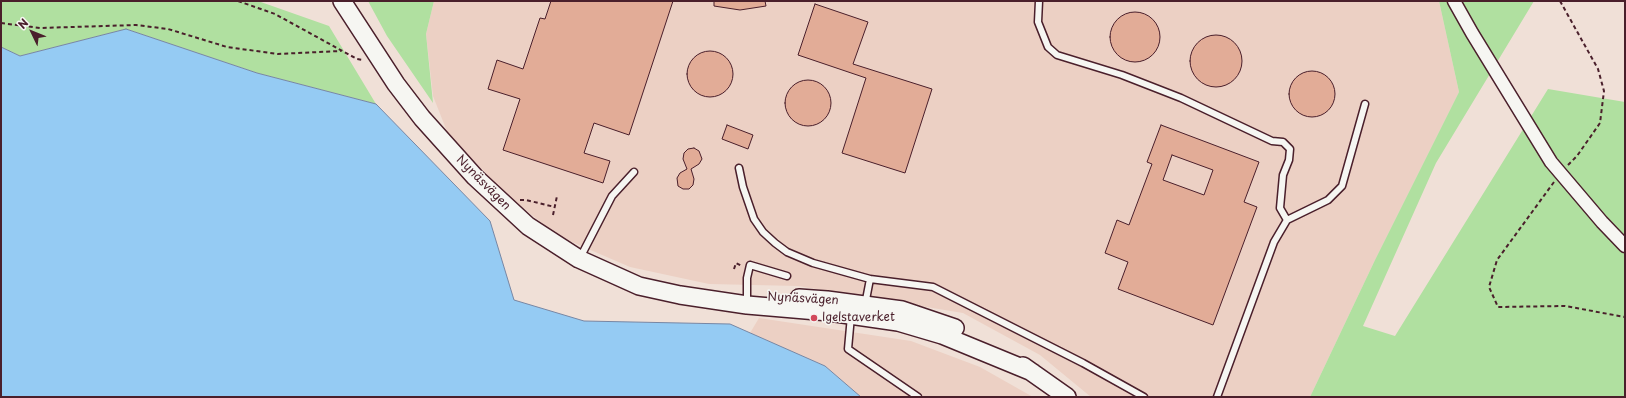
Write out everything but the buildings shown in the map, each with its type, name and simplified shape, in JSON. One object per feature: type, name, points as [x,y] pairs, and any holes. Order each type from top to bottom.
[{"type":"street","name":"Nynäsvägen","points":[[342,1],[396,84],[422,118],[465,167],[528,226],[579,259],[639,286],[680,295],[747,301],[827,300],[858,309],[902,310],[946,324],[992,346],[1067,397]]},
{"type":"street","points":[[1454,1],[1546,155],[1602,222],[1625,246]]},
{"type":"lane","points":[[1039,1],[1038,22],[1048,47],[1057,55],[1122,74],[1181,98],[1272,141],[1283,142],[1290,149],[1289,160],[1283,175],[1280,208],[1287,220]]},
{"type":"lane","points":[[1216,397],[1274,242],[1287,220],[1328,200],[1342,186],[1365,104]]},
{"type":"lane","points":[[739,168],[742,187],[754,219],[763,232],[787,252],[813,263],[870,279],[933,287],[1083,363],[1144,397]]},
{"type":"lane","points":[[579,259],[612,196],[634,172]]},
{"type":"lane","points":[[747,301],[747,278],[750,266],[787,276]]},
{"type":"lane","points":[[870,279],[858,309],[848,349],[918,397]]},
{"type":"path","points":[[238,1],[275,14],[356,59],[368,61]]},
{"type":"path","points":[[1560,1],[1598,69],[1604,91],[1600,123],[1577,156],[1560,173],[1497,260],[1489,287],[1498,307],[1565,306],[1625,317]]},
{"type":"path","points":[[1,23],[40,28],[136,24],[168,29],[227,46],[278,54],[341,51]]},
{"type":"path","points":[[553,215],[557,196]]},
{"type":"path","points":[[734,268],[736,263],[738,264]]},
{"type":"shaded area","points":[[434,1],[1439,1],[1459,92],[1375,260],[1310,397],[1091,397],[1040,355],[963,313],[798,286],[709,284],[630,267],[558,236],[507,195],[448,134],[433,96],[426,34]]},
{"type":"shaded area","points":[[759,318],[911,341],[980,367],[1033,397],[861,397],[825,366],[750,333]]},
{"type":"green space","points":[[1,1],[258,1],[329,26],[376,104],[257,73],[126,29],[20,56],[1,47]]},
{"type":"green space","points":[[368,1],[434,1],[426,34],[433,103],[387,36]]},
{"type":"green space","points":[[1439,1],[1534,1],[1436,163],[1363,326],[1395,336],[1548,89],[1625,102],[1625,397],[1310,397],[1375,260],[1459,92]]},
{"type":"water","points":[[126,29],[257,73],[376,104],[490,221],[514,300],[584,321],[730,324],[825,366],[861,397],[1,397],[1,47],[20,56]]},
{"type":"place","name":"Igelstaverket","points":[[814,318]]}]
